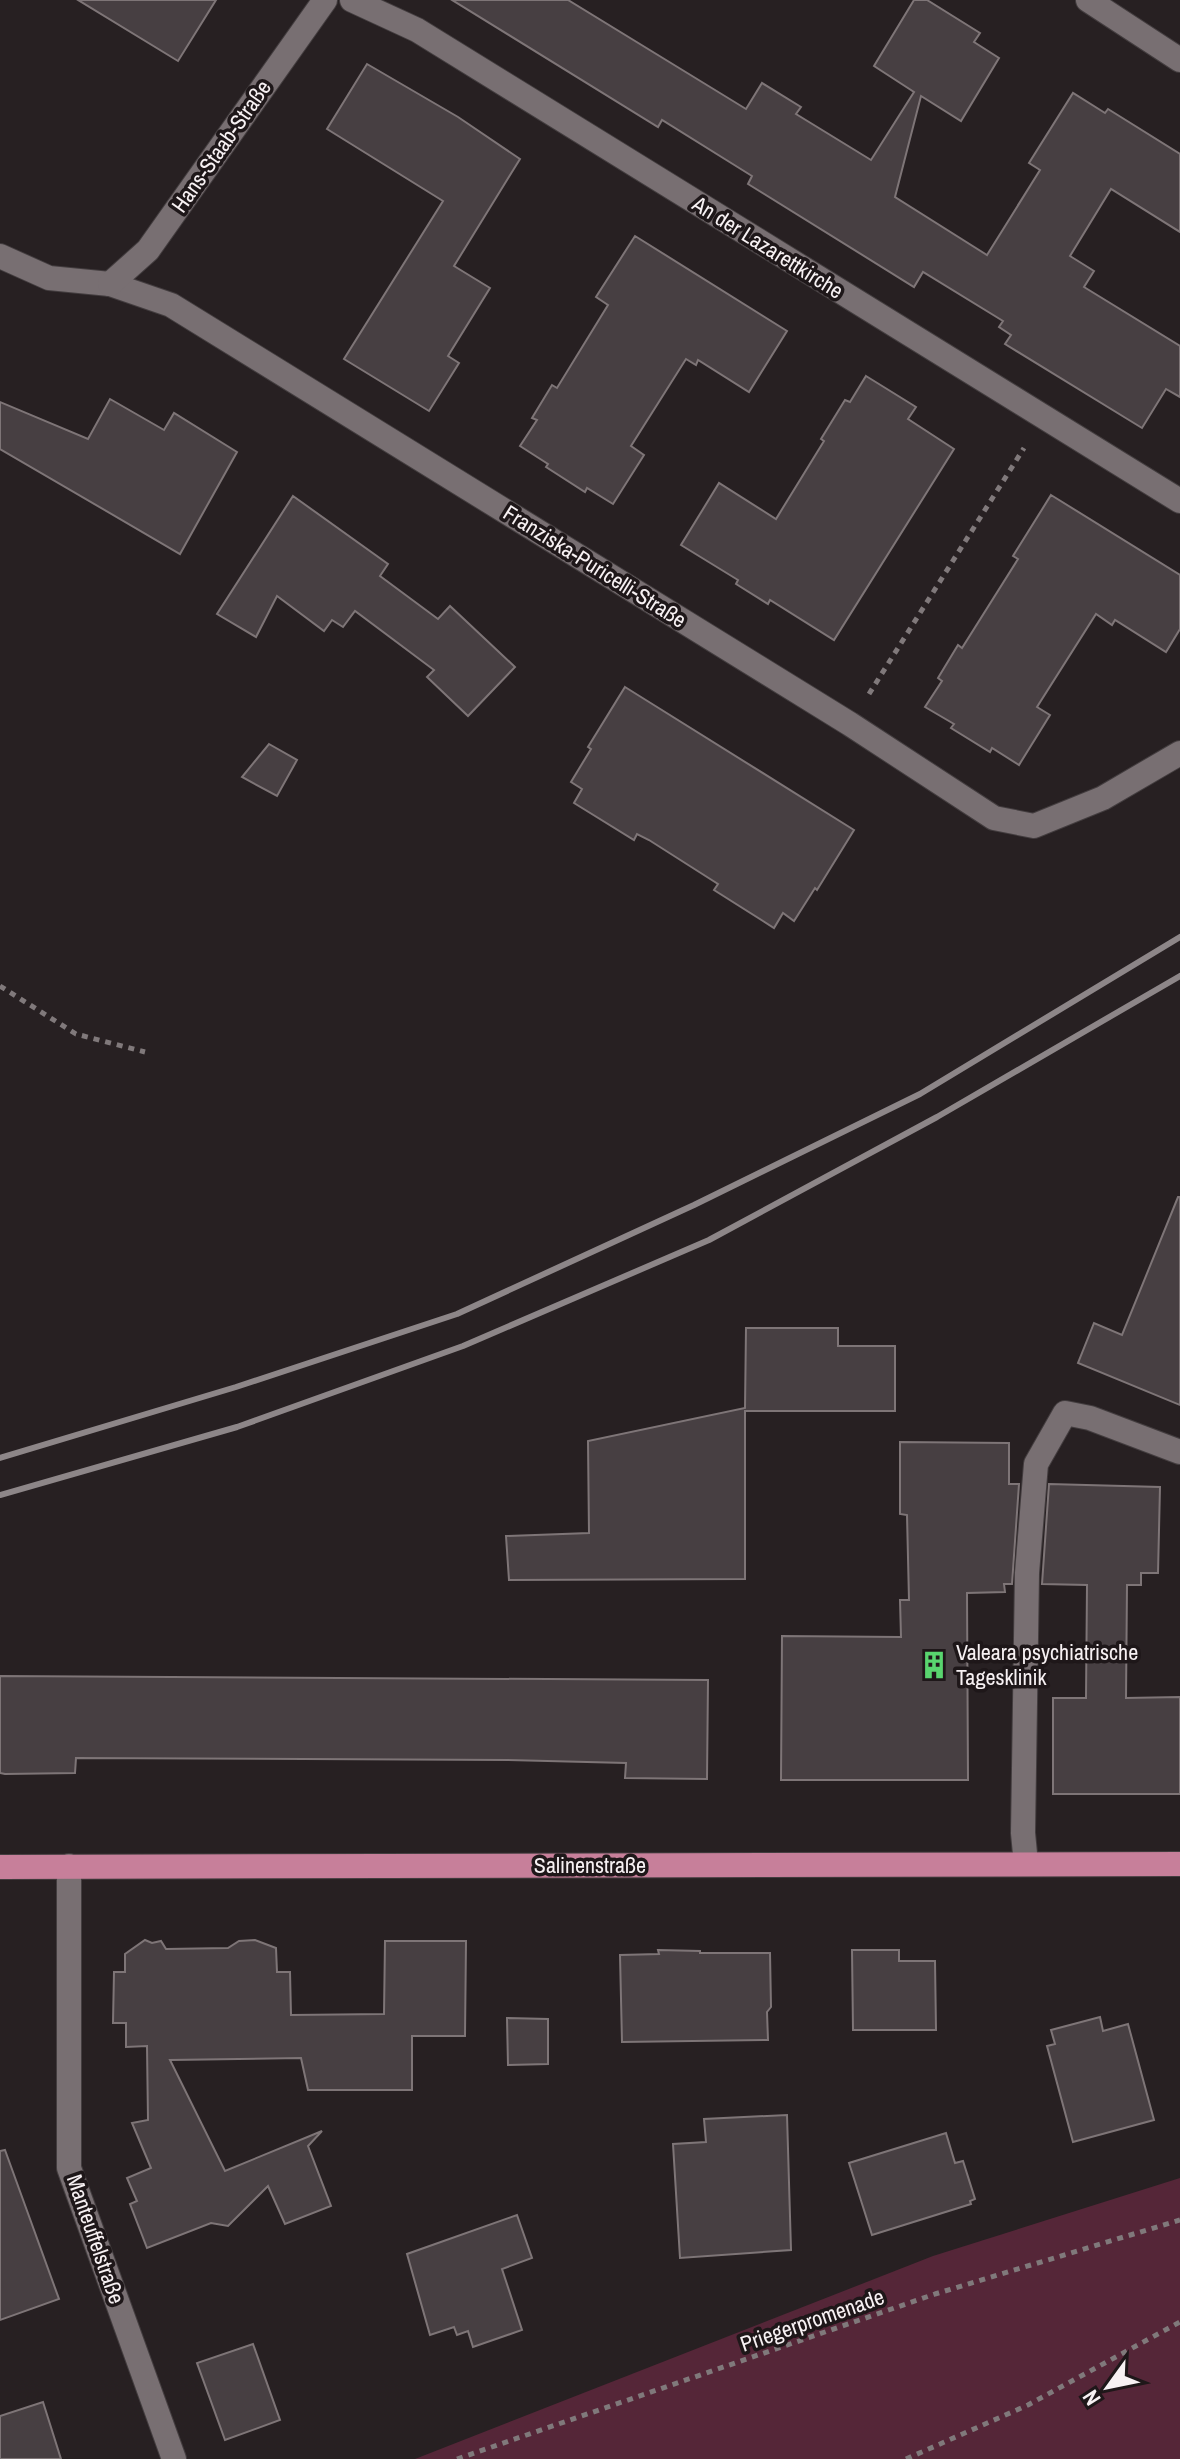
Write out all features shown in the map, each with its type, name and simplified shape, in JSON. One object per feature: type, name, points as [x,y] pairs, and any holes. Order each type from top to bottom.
[{"type":"main road","name":"Salinenstraße","points":[[0,1867],[1180,1864]]},
{"type":"street","name":"Hans-Staab-Straße","points":[[110,284],[148,250],[325,0]]},
{"type":"street","name":"An der Lazarettkirche","points":[[352,0],[417,30],[1180,501]]},
{"type":"street","points":[[1088,0],[1180,60]]},
{"type":"street","name":"Franziska-Puricelli-Straße","points":[[0,256],[49,278],[110,284],[171,305],[850,724],[994,818],[1034,826],[1103,798],[1180,753]]},
{"type":"street","points":[[1026,1864],[1023,1833],[1027,1573],[1036,1464],[1065,1413],[1090,1418],[1180,1452]]},
{"type":"street","name":"Manteuffelstraße","points":[[69,1866],[69,2168],[174,2459]]},
{"type":"path","points":[[850,724],[1043,417]]},
{"type":"path","points":[[0,986],[76,1034],[145,1052]]},
{"type":"path","name":"Priegerpromenade","points":[[457,2459],[935,2294],[1180,2220]]},
{"type":"path","points":[[906,2459],[1028,2405],[1180,2322]]},
{"type":"shaded area","points":[[1180,2178],[1180,2459],[415,2459],[933,2256]]},
{"type":"building","points":[[78,0],[216,0],[178,61]]},
{"type":"building","points":[[452,0],[568,0],[746,109],[762,83],[801,107],[796,114],[871,160],[914,92],[874,66],[914,0],[927,0],[980,33],[974,42],[999,58],[961,121],[921,96],[895,197],[987,255],[1040,170],[1029,163],[1073,93],[1105,113],[1108,109],[1180,154],[1180,232],[1111,189],[1070,256],[1094,271],[1084,287],[1180,346],[1180,397],[1166,389],[1142,428],[1005,344],[1011,335],[999,327],[1003,321],[923,272],[914,287],[748,184],[752,176],[662,120],[658,127]]},
{"type":"building","points":[[367,64],[458,117],[520,159],[454,266],[490,288],[448,356],[459,363],[429,411],[344,359],[443,201],[327,129]]},
{"type":"building","points":[[635,236],[787,331],[749,392],[698,360],[696,365],[686,359],[631,446],[644,455],[613,504],[587,488],[585,492],[520,446],[537,420],[532,418],[552,385],[557,388],[608,305],[596,297]]},
{"type":"building","points":[[866,376],[916,407],[908,419],[954,449],[834,640],[770,600],[768,604],[736,584],[738,580],[681,545],[719,483],[776,519],[845,400],[850,402]]},
{"type":"building","points":[[110,399],[164,430],[174,413],[237,452],[180,554],[0,449],[0,402],[88,439]]},
{"type":"building","points":[[1051,495],[1180,575],[1180,629],[1166,652],[1115,620],[1112,625],[1096,614],[1037,707],[1050,715],[1019,765],[992,748],[990,752],[951,728],[954,724],[925,707],[942,681],[938,678],[958,645],[962,648],[1018,559],[1013,556]]},
{"type":"building","points":[[293,496],[388,564],[380,576],[438,619],[450,606],[515,667],[468,716],[427,677],[434,670],[355,611],[343,627],[332,620],[324,631],[277,596],[256,637],[217,614]]},
{"type":"building","points":[[625,687],[854,830],[794,921],[783,913],[774,928],[714,890],[718,884],[649,840],[637,834],[634,840],[574,803],[582,789],[571,782],[591,749],[588,747]]},
{"type":"building","points":[[269,744],[297,760],[277,796],[242,777]]},
{"type":"building","points":[[1178,1197],[1180,1405],[1078,1363],[1094,1323],[1122,1335]]},
{"type":"building","points":[[746,1328],[838,1328],[838,1346],[895,1346],[895,1411],[745,1411],[745,1579],[509,1580],[506,1536],[589,1533],[588,1441],[745,1408]]},
{"type":"building","points":[[900,1442],[1009,1443],[1009,1484],[1019,1484],[1012,1584],[1004,1584],[1005,1592],[967,1593],[968,1780],[781,1780],[782,1636],[901,1637],[900,1600],[909,1600],[907,1515],[900,1514]]},
{"type":"building","points":[[1049,1484],[1160,1487],[1158,1573],[1141,1573],[1141,1585],[1127,1585],[1126,1698],[1180,1697],[1180,1794],[1053,1794],[1053,1698],[1086,1698],[1087,1585],[1042,1584]]},
{"type":"building","points":[[0,1676],[708,1680],[707,1779],[625,1778],[626,1763],[507,1760],[76,1758],[75,1773],[5,1774],[0,1773]]},
{"type":"building","points":[[145,1940],[152,1943],[161,1941],[166,1949],[228,1948],[239,1941],[255,1940],[276,1948],[277,1972],[290,1972],[291,2015],[384,2014],[385,1941],[466,1941],[465,2036],[412,2036],[412,2090],[308,2090],[301,2058],[170,2060],[225,2171],[322,2131],[308,2146],[331,2206],[285,2224],[268,2186],[228,2226],[211,2223],[147,2248],[130,2204],[137,2201],[127,2178],[151,2168],[132,2123],[148,2120],[147,2046],[126,2047],[126,2023],[113,2023],[114,1972],[125,1972],[125,1954]]},
{"type":"building","points":[[658,1950],[770,1953],[768,2040],[622,2042],[620,1955],[659,1954]]},
{"type":"building","points":[[852,1950],[899,1950],[899,1961],[935,1961],[936,2030],[853,2030]]},
{"type":"building","points":[[1100,2017],[1103,2031],[1128,2024],[1154,2120],[1073,2142],[1047,2046],[1055,2044],[1051,2030]]},
{"type":"building","points":[[507,2018],[548,2019],[548,2064],[508,2065]]},
{"type":"building","points":[[787,2115],[791,2250],[680,2258],[673,2144],[706,2142],[704,2119]]},
{"type":"building","points":[[946,2133],[955,2163],[963,2161],[975,2199],[970,2201],[971,2204],[872,2235],[849,2163]]},
{"type":"building","points":[[5,2150],[59,2299],[0,2320],[0,2151]]},
{"type":"building","points":[[517,2215],[532,2258],[502,2269],[522,2330],[473,2347],[468,2331],[457,2335],[454,2327],[430,2335],[407,2254]]},
{"type":"building","points":[[253,2344],[280,2420],[225,2440],[197,2363]]},
{"type":"building","points":[[43,2402],[61,2459],[0,2459],[0,2416]]},
{"type":"railway","points":[[0,1458],[236,1387],[457,1314],[694,1205],[920,1094],[1180,937]]},
{"type":"railway","points":[[0,1495],[237,1427],[463,1346],[709,1240],[937,1117],[1180,976]]},
{"type":"place","name":"Valeara psychiatrische Tagesklinik","points":[[934,1665]]}]
